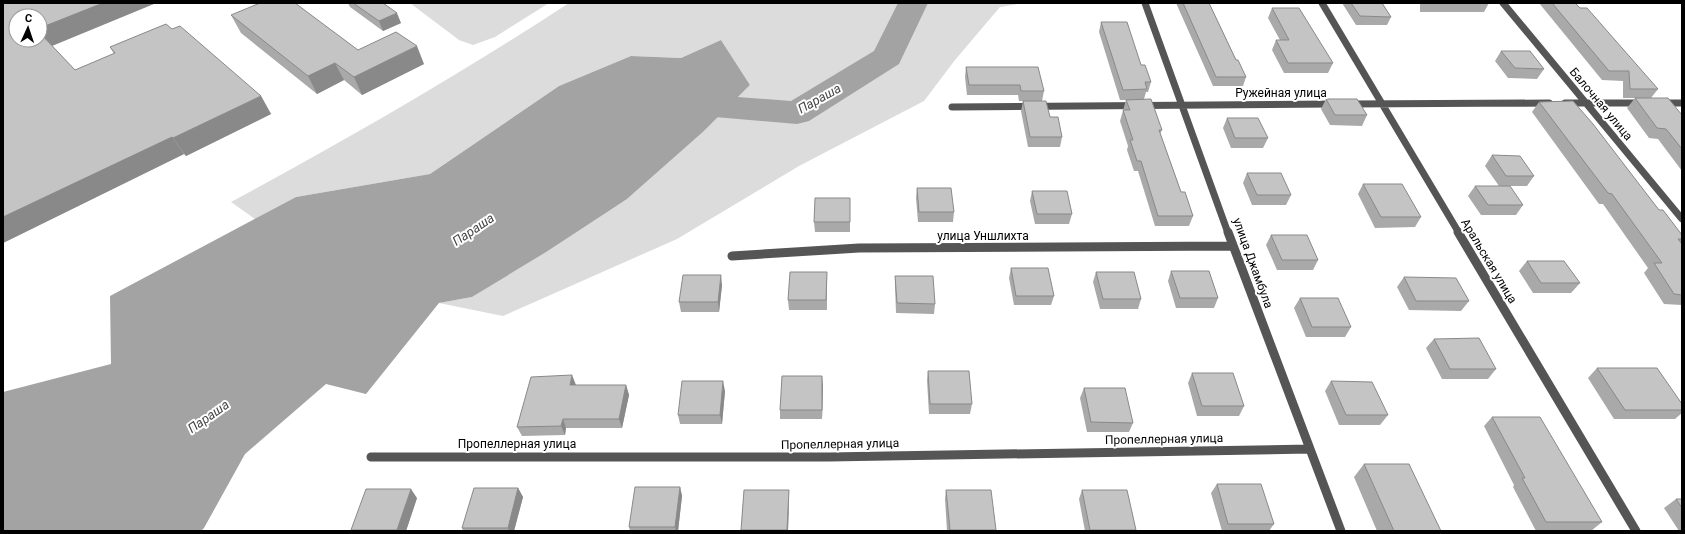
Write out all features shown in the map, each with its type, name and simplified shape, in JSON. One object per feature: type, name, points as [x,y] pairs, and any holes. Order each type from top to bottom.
[{"type":"street","name":"улица Джамбула","points":[[1145,3],[1183,104],[1233,246],[1341,531]]},
{"type":"street","name":"Аральская улица","points":[[1322,3],[1636,531]]},
{"type":"street","name":"Балочная улица","points":[[1503,3],[1682,219]]},
{"type":"street","name":"Ружейная улица","points":[[952,107],[1586,102],[1682,104]]},
{"type":"street","name":"улица Уншлихта","points":[[732,256],[859,248],[1233,246]]},
{"type":"street","name":"Пропеллерная улица","points":[[371,457],[829,457],[1310,449]]},
{"type":"shaded area","points":[[410,3],[549,3],[495,37],[473,45],[459,40]]},
{"type":"shaded area","points":[[569,3],[1024,3],[1000,7],[955,60],[924,101],[799,166],[677,239],[503,316],[439,303],[472,297],[627,199],[704,131],[750,85],[721,40],[681,58],[631,56],[559,86],[430,174],[296,197],[255,219],[231,202],[402,106],[486,56]]},
{"type":"water","points":[[721,40],[750,85],[704,131],[627,199],[546,252],[472,297],[439,303],[366,394],[326,384],[245,454],[201,531],[3,531],[3,392],[111,364],[110,296],[296,197],[430,174],[559,86],[631,56],[681,58]]},
{"type":"building","points":[[3,3],[103,3],[48,25],[48,8],[8,8],[8,48],[48,48],[48,41],[75,70],[115,53],[110,47],[166,24],[172,29],[180,26],[261,96],[173,138],[172,137],[3,217]]},
{"type":"building","points":[[260,3],[295,3],[358,50],[396,32],[417,46],[354,77],[335,63],[308,76],[231,15]]},
{"type":"building","points":[[353,3],[383,3],[397,13],[379,21]]},
{"type":"building","points":[[1183,3],[1209,3],[1236,60],[1238,60],[1246,77],[1216,77]]},
{"type":"building","points":[[1351,3],[1382,3],[1391,17],[1360,16]]},
{"type":"building","points":[[1552,3],[1575,3],[1580,8],[1587,8],[1658,89],[1630,89],[1629,71],[1609,71]]},
{"type":"building","points":[[1272,8],[1299,8],[1333,63],[1288,63],[1276,40],[1289,40]]},
{"type":"building","points":[[1101,22],[1127,22],[1141,65],[1145,65],[1151,82],[1145,82],[1147,89],[1123,90]]},
{"type":"building","points":[[1501,51],[1530,51],[1544,69],[1515,68]]},
{"type":"building","points":[[966,67],[1038,67],[1044,91],[1021,91],[1020,85],[969,85]]},
{"type":"building","points":[[1635,98],[1668,98],[1682,115],[1682,149],[1666,129],[1657,128]]},
{"type":"building","points":[[1151,99],[1162,130],[1159,130],[1181,192],[1185,192],[1193,216],[1158,216],[1141,161],[1137,161],[1130,140],[1133,140],[1123,110],[1130,110],[1126,100]]},
{"type":"building","points":[[1326,99],[1357,99],[1367,115],[1335,115]]},
{"type":"building","points":[[1023,101],[1046,101],[1050,117],[1058,117],[1062,137],[1030,137]]},
{"type":"building","points":[[1573,101],[1593,124],[1659,210],[1663,210],[1682,235],[1682,239],[1678,239],[1682,244],[1682,295],[1674,294],[1654,263],[1662,263],[1612,194],[1608,193],[1539,102]]},
{"type":"building","points":[[1227,118],[1258,118],[1268,138],[1235,138]]},
{"type":"building","points":[[1492,155],[1520,156],[1534,176],[1506,176]]},
{"type":"building","points":[[1247,173],[1281,173],[1291,195],[1257,195]]},
{"type":"building","points":[[1363,184],[1402,184],[1421,217],[1381,217]]},
{"type":"building","points":[[1475,186],[1510,186],[1523,205],[1488,205]]},
{"type":"building","points":[[917,188],[951,188],[954,212],[919,212]]},
{"type":"building","points":[[1032,191],[1067,191],[1072,214],[1037,214]]},
{"type":"building","points":[[815,198],[850,198],[850,222],[814,222]]},
{"type":"building","points":[[1271,235],[1307,235],[1318,260],[1282,260]]},
{"type":"building","points":[[1527,261],[1564,261],[1580,283],[1541,283]]},
{"type":"building","points":[[1011,268],[1048,268],[1054,296],[1016,296]]},
{"type":"building","points":[[1171,271],[1209,271],[1218,298],[1180,298]]},
{"type":"building","points":[[790,272],[827,272],[826,300],[788,300]]},
{"type":"building","points":[[1096,272],[1134,272],[1141,299],[1103,299]]},
{"type":"building","points":[[683,275],[721,275],[718,302],[679,302]]},
{"type":"building","points":[[895,276],[933,276],[935,304],[897,303]]},
{"type":"building","points":[[1404,277],[1456,278],[1469,301],[1416,301]]},
{"type":"building","points":[[1300,298],[1338,298],[1351,327],[1312,327]]},
{"type":"building","points":[[1479,338],[1496,369],[1450,369],[1434,339]]},
{"type":"building","points":[[1597,368],[1657,368],[1682,404],[1682,410],[1625,410]]},
{"type":"building","points":[[928,371],[969,371],[972,404],[930,404]]},
{"type":"building","points":[[1192,373],[1233,373],[1244,406],[1202,406]]},
{"type":"building","points":[[572,375],[570,385],[626,385],[619,419],[563,419],[561,426],[517,427],[531,377]]},
{"type":"building","points":[[782,376],[822,376],[822,410],[780,410]]},
{"type":"building","points":[[682,381],[723,381],[720,415],[678,415]]},
{"type":"building","points":[[1331,381],[1372,382],[1388,415],[1346,415]]},
{"type":"building","points":[[1084,388],[1125,388],[1133,423],[1091,422]]},
{"type":"building","points":[[1492,417],[1540,417],[1602,522],[1546,522],[1522,478],[1525,478]]},
{"type":"building","points":[[1364,464],[1409,464],[1441,531],[1394,531]]},
{"type":"building","points":[[1217,484],[1261,484],[1274,524],[1228,524]]},
{"type":"building","points":[[635,487],[680,487],[675,527],[629,527]]},
{"type":"building","points":[[474,488],[518,488],[508,528],[462,528]]},
{"type":"building","points":[[366,489],[411,489],[397,530],[351,530]]},
{"type":"building","points":[[744,490],[789,490],[787,530],[741,530]]},
{"type":"building","points":[[946,490],[991,490],[996,530],[950,530]]},
{"type":"building","points":[[1082,490],[1127,490],[1136,530],[1090,530]]},
{"type":"building","points":[[1676,499],[1682,499],[1682,508]]},
{"type":"waterway","name":"Параша","points":[[674,111],[685,104],[797,113],[887,57],[913,3]]}]
